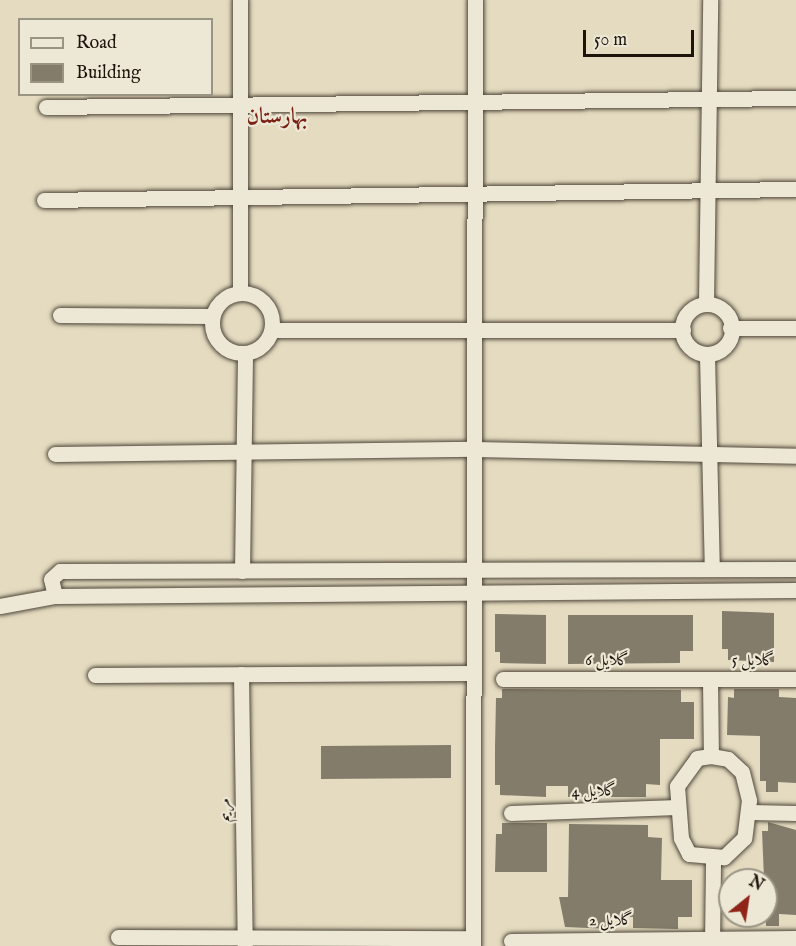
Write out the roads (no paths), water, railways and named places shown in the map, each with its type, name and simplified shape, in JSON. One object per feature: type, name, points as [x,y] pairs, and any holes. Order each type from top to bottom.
[{"type":"street","points":[[240,0],[244,197],[240,292]]},
{"type":"street","points":[[118,937],[245,943],[473,942],[475,0]]},
{"type":"street","points":[[706,303],[710,0]]},
{"type":"street","points":[[46,107],[796,98]]},
{"type":"street","points":[[44,200],[796,189]]},
{"type":"street","points":[[240,292],[265,304],[273,330],[263,347],[245,354],[226,350],[213,335],[212,316],[222,299],[240,292]]},
{"type":"street","points":[[706,303],[723,309],[730,328],[723,348],[707,355],[689,346],[683,330],[687,311],[706,303]]},
{"type":"street","points":[[60,315],[212,316]]},
{"type":"street","points":[[730,328],[796,328]]},
{"type":"street","points":[[273,330],[683,330]]},
{"type":"street","points":[[242,571],[245,354]]},
{"type":"street","points":[[707,355],[712,569]]},
{"type":"street","points":[[55,454],[244,455],[475,449],[796,456]]},
{"type":"street","points":[[55,596],[51,579],[60,571],[796,569]]},
{"type":"street","points":[[0,606],[55,596],[796,590]]},
{"type":"street","points":[[95,675],[474,673]]},
{"type":"street","name":"مریم","points":[[241,674],[245,943]]},
{"type":"street","points":[[710,679],[711,756]]},
{"type":"street","name":"گلایل 5","points":[[710,679],[796,679]]},
{"type":"street","name":"گلایل 6","points":[[503,680],[710,679]]},
{"type":"street","points":[[711,756],[728,759],[742,772],[750,812],[744,838],[732,852],[713,858],[689,854],[677,807],[676,786],[684,772],[697,758],[711,756]]},
{"type":"street","name":"گلایل 4","points":[[511,813],[677,807]]},
{"type":"street","points":[[750,812],[796,813]]},
{"type":"street","points":[[712,942],[713,858]]},
{"type":"street","name":"گلایل 2","points":[[511,941],[712,942],[796,938]]},
{"type":"district","name":"بهارستان","points":[[277,118]]}]
